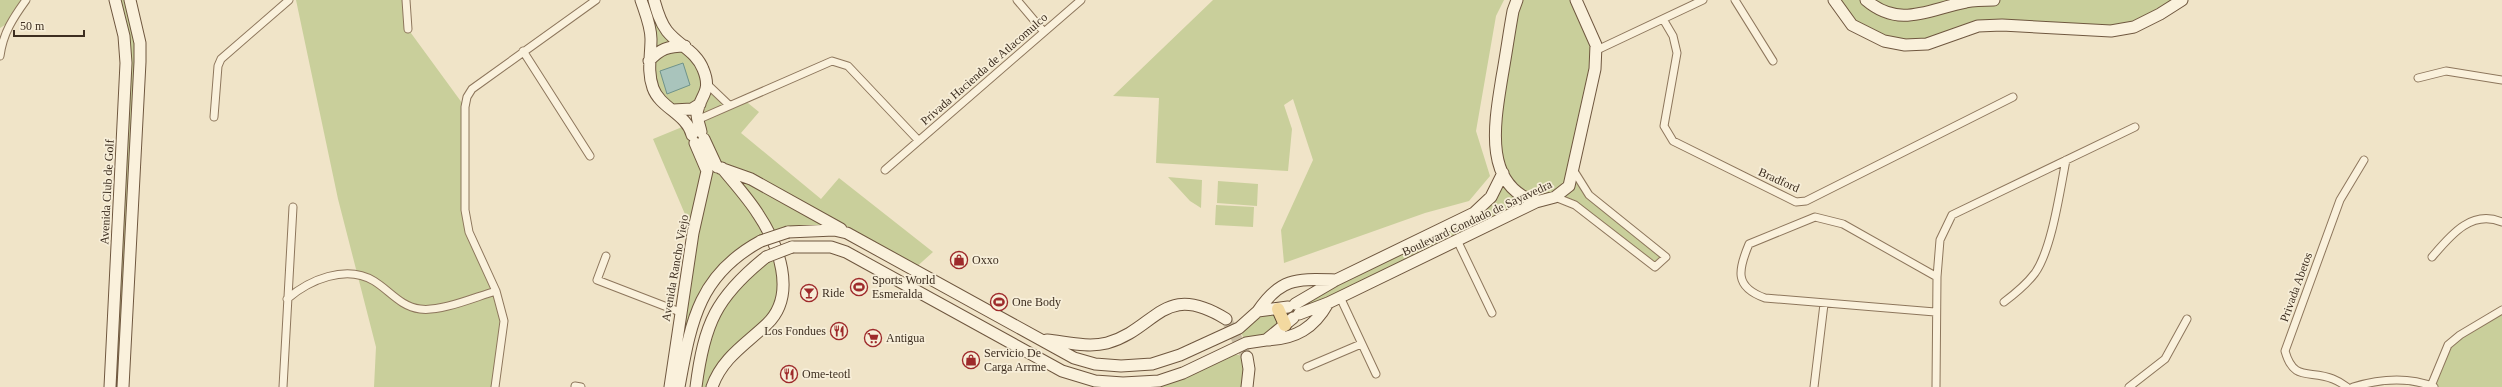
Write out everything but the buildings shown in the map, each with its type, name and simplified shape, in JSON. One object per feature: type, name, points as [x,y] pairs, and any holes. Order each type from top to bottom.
[{"type":"main road","name":"Avenida Club de Golf","points":[[110,386],[126,63],[124,36],[115,0]]},
{"type":"main road","points":[[110,386],[123,386],[140,62],[140,43],[130,0]]},
{"type":"main road","points":[[641,0],[651,38],[649,61],[653,90],[661,101],[673,110],[698,134],[706,154],[715,169],[758,212],[782,266],[784,288],[776,314],[721,365],[712,387]]},
{"type":"main road","points":[[654,0],[660,20],[667,31],[697,57],[707,84],[706,95],[700,104],[688,110],[673,110]]},
{"type":"main road","points":[[1520,0],[1515,5],[1494,126],[1495,148],[1503,173],[1512,188],[1522,198],[1536,202]]},
{"type":"main road","points":[[1834,0],[1852,25],[1884,41],[1905,45],[1927,44],[1978,26],[2002,25],[2111,31],[2134,27],[2160,14],[2182,0]]},
{"type":"main road","points":[[1866,0],[1874,7],[1886,12],[1912,16],[1968,1],[1994,0]]},
{"type":"main road","name":"Boulevard Condado de Sayavedra","points":[[1291,312],[1328,303],[1536,202],[1555,197],[1569,186],[1574,171],[1595,69],[1597,50],[1576,2]]},
{"type":"main road","points":[[649,61],[658,51],[671,46],[685,46]]},
{"type":"main road","points":[[698,134],[700,104]]},
{"type":"main road","points":[[715,169],[751,179],[847,233]]},
{"type":"main road","name":"Avenida Rancho Viejo","points":[[670,387],[693,233],[715,169]]},
{"type":"main road","name":"Boulevard Condado de Sayavedra","points":[[1291,312],[1336,280],[1474,213],[1491,197],[1503,173]]},
{"type":"main road","points":[[679,387],[688,340],[702,295],[722,270],[747,248],[761,241],[788,232],[834,230],[847,233]]},
{"type":"main road","name":"Boulevard Condado de Sayavedra","points":[[847,233],[1074,358],[1095,364],[1121,366],[1152,364],[1180,354],[1239,328],[1258,311],[1266,299],[1280,286],[1309,279],[1336,280]]},
{"type":"main road","points":[[696,387],[705,340],[721,301],[745,274],[766,257],[792,247],[831,247],[846,252],[1062,371],[1077,377],[1095,381],[1159,384],[1246,343],[1266,340],[1283,340],[1304,331],[1319,318],[1328,303]]},
{"type":"main road","points":[[1039,339],[1089,345],[1108,342],[1126,335],[1157,313],[1172,306],[1188,304],[1208,308],[1226,319]]},
{"type":"main road","points":[[1258,311],[1291,312]]},
{"type":"main road","points":[[1266,340],[1291,312]]},
{"type":"main road","points":[[1239,328],[1246,343]]},
{"type":"main road","points":[[1247,357],[1249,368],[1247,387]]},
{"type":"main road","points":[[1077,377],[1084,387]]},
{"type":"street","points":[[0,56],[2,44],[10,22],[26,0]]},
{"type":"street","points":[[214,117],[218,66],[221,58],[289,0]]},
{"type":"street","points":[[406,0],[408,29]]},
{"type":"street","points":[[495,387],[504,321],[496,291],[469,232],[464,210],[465,107],[467,97],[472,89],[596,0]]},
{"type":"street","name":"Privada Hacienda de Atlacomulco","points":[[1017,0],[1044,32]]},
{"type":"street","name":"Privada Hacienda de Atlacomulco","points":[[885,170],[1081,0]]},
{"type":"street","points":[[1597,50],[1703,0]]},
{"type":"street","points":[[1735,0],[1773,61]]},
{"type":"street","name":"Bradford","points":[[1663,19],[1673,36],[1677,53],[1664,120],[1666,132],[1674,141],[1796,202],[1806,201],[2013,97]]},
{"type":"street","points":[[523,51],[590,156]]},
{"type":"street","name":"Privada Hacienda de Atlacomulco","points":[[698,134],[729,105],[832,61],[840,62],[848,66],[918,140]]},
{"type":"street","points":[[2418,78],[2446,71],[2502,80]]},
{"type":"street","points":[[707,84],[729,105]]},
{"type":"street","points":[[1936,387],[1935,312],[1940,240],[1952,215],[2135,127]]},
{"type":"street","points":[[2004,302],[2022,289],[2036,272],[2044,254],[2066,160]]},
{"type":"street","name":"Privada Abetos","points":[[2347,387],[2333,378],[2296,372],[2288,363],[2285,351],[2340,200],[2364,160]]},
{"type":"street","points":[[1555,197],[1575,205],[1656,267],[1666,257],[1589,195],[1574,171]]},
{"type":"street","points":[[283,387],[293,207]]},
{"type":"street","points":[[1935,312],[1765,298],[1753,294],[1743,285],[1740,266],[1749,244],[1816,217],[1843,224],[1937,277]]},
{"type":"street","points":[[2432,257],[2446,241],[2466,223],[2486,219],[2502,222]]},
{"type":"street","points":[[1457,240],[1492,313]]},
{"type":"street","points":[[606,256],[597,280],[680,312]]},
{"type":"street","points":[[287,299],[307,285],[335,275],[348,274],[373,280],[404,304],[418,309],[438,308],[496,291]]},
{"type":"street","points":[[1340,297],[1376,374]]},
{"type":"street","points":[[1814,387],[1824,304]]},
{"type":"street","points":[[2353,387],[2376,380],[2397,379],[2433,386],[2448,345],[2460,335],[2502,310]]},
{"type":"street","points":[[2129,387],[2165,359],[2187,319]]},
{"type":"street","points":[[1308,367],[1361,344]]},
{"type":"green space","points":[[0,0],[26,0],[10,22],[0,28]]},
{"type":"green space","points":[[115,0],[130,0],[140,43],[123,387],[110,387],[126,63]]},
{"type":"green space","points":[[296,0],[406,0],[408,29],[465,107],[467,222],[502,307],[495,387],[374,387],[376,347],[338,199]]},
{"type":"green space","points":[[641,0],[654,0],[660,20],[685,46],[707,84],[729,105],[743,99],[759,112],[741,133],[821,199],[839,178],[933,252],[913,270],[834,230],[761,241],[703,295],[670,387],[693,233],[653,139],[687,125],[691,144],[701,155],[697,112],[670,108],[662,103],[658,96],[654,85],[645,38]]},
{"type":"green space","points":[[1213,0],[1504,0],[1496,16],[1476,131],[1490,176],[1469,201],[1425,213],[1284,263],[1281,230],[1313,160],[1293,99],[1284,105],[1292,129],[1288,171],[1156,163],[1159,98],[1113,96]]},
{"type":"green space","points":[[1517,0],[1576,0],[1596,45],[1574,171],[1578,181],[1666,257],[1655,267],[1575,205],[1555,197],[1304,312],[1299,302],[1474,213],[1501,180],[1495,148]]},
{"type":"green space","points":[[1834,0],[2182,0],[2134,27],[2002,25],[1927,44],[1868,34]]},
{"type":"green space","points":[[1168,177],[1202,180],[1201,208],[1190,201]]},
{"type":"green space","points":[[1218,181],[1258,184],[1257,206],[1217,203]]},
{"type":"green space","points":[[1216,205],[1254,207],[1253,227],[1215,225]]},
{"type":"green space","points":[[766,257],[781,267],[781,302],[721,365],[712,387],[696,387],[712,318]]},
{"type":"green space","points":[[1278,309],[1279,331],[1246,343],[1239,328],[1245,321]]},
{"type":"green space","points":[[2502,310],[2502,387],[2434,387],[2448,345]]},
{"type":"green space","points":[[1225,352],[1247,357],[1247,387],[1159,387],[1159,381]]},
{"type":"water","points":[[683,63],[690,85],[667,94],[660,71]]},
{"type":"tunnel","points":[[1226,319],[1247,357]]},
{"type":"place","name":"Oxxo","points":[[959,260]]},
{"type":"place","name":"Sports World Esmeralda","points":[[859,287]]},
{"type":"place","name":"Ride","points":[[809,293]]},
{"type":"place","name":"One Body","points":[[999,302]]},
{"type":"place","name":"Los Fondues","points":[[839,331]]},
{"type":"place","name":"Antigua","points":[[873,338]]},
{"type":"place","name":"Servicio De Carga Arrme","points":[[971,360]]},
{"type":"place","name":"Ome-teotl","points":[[789,374]]}]
